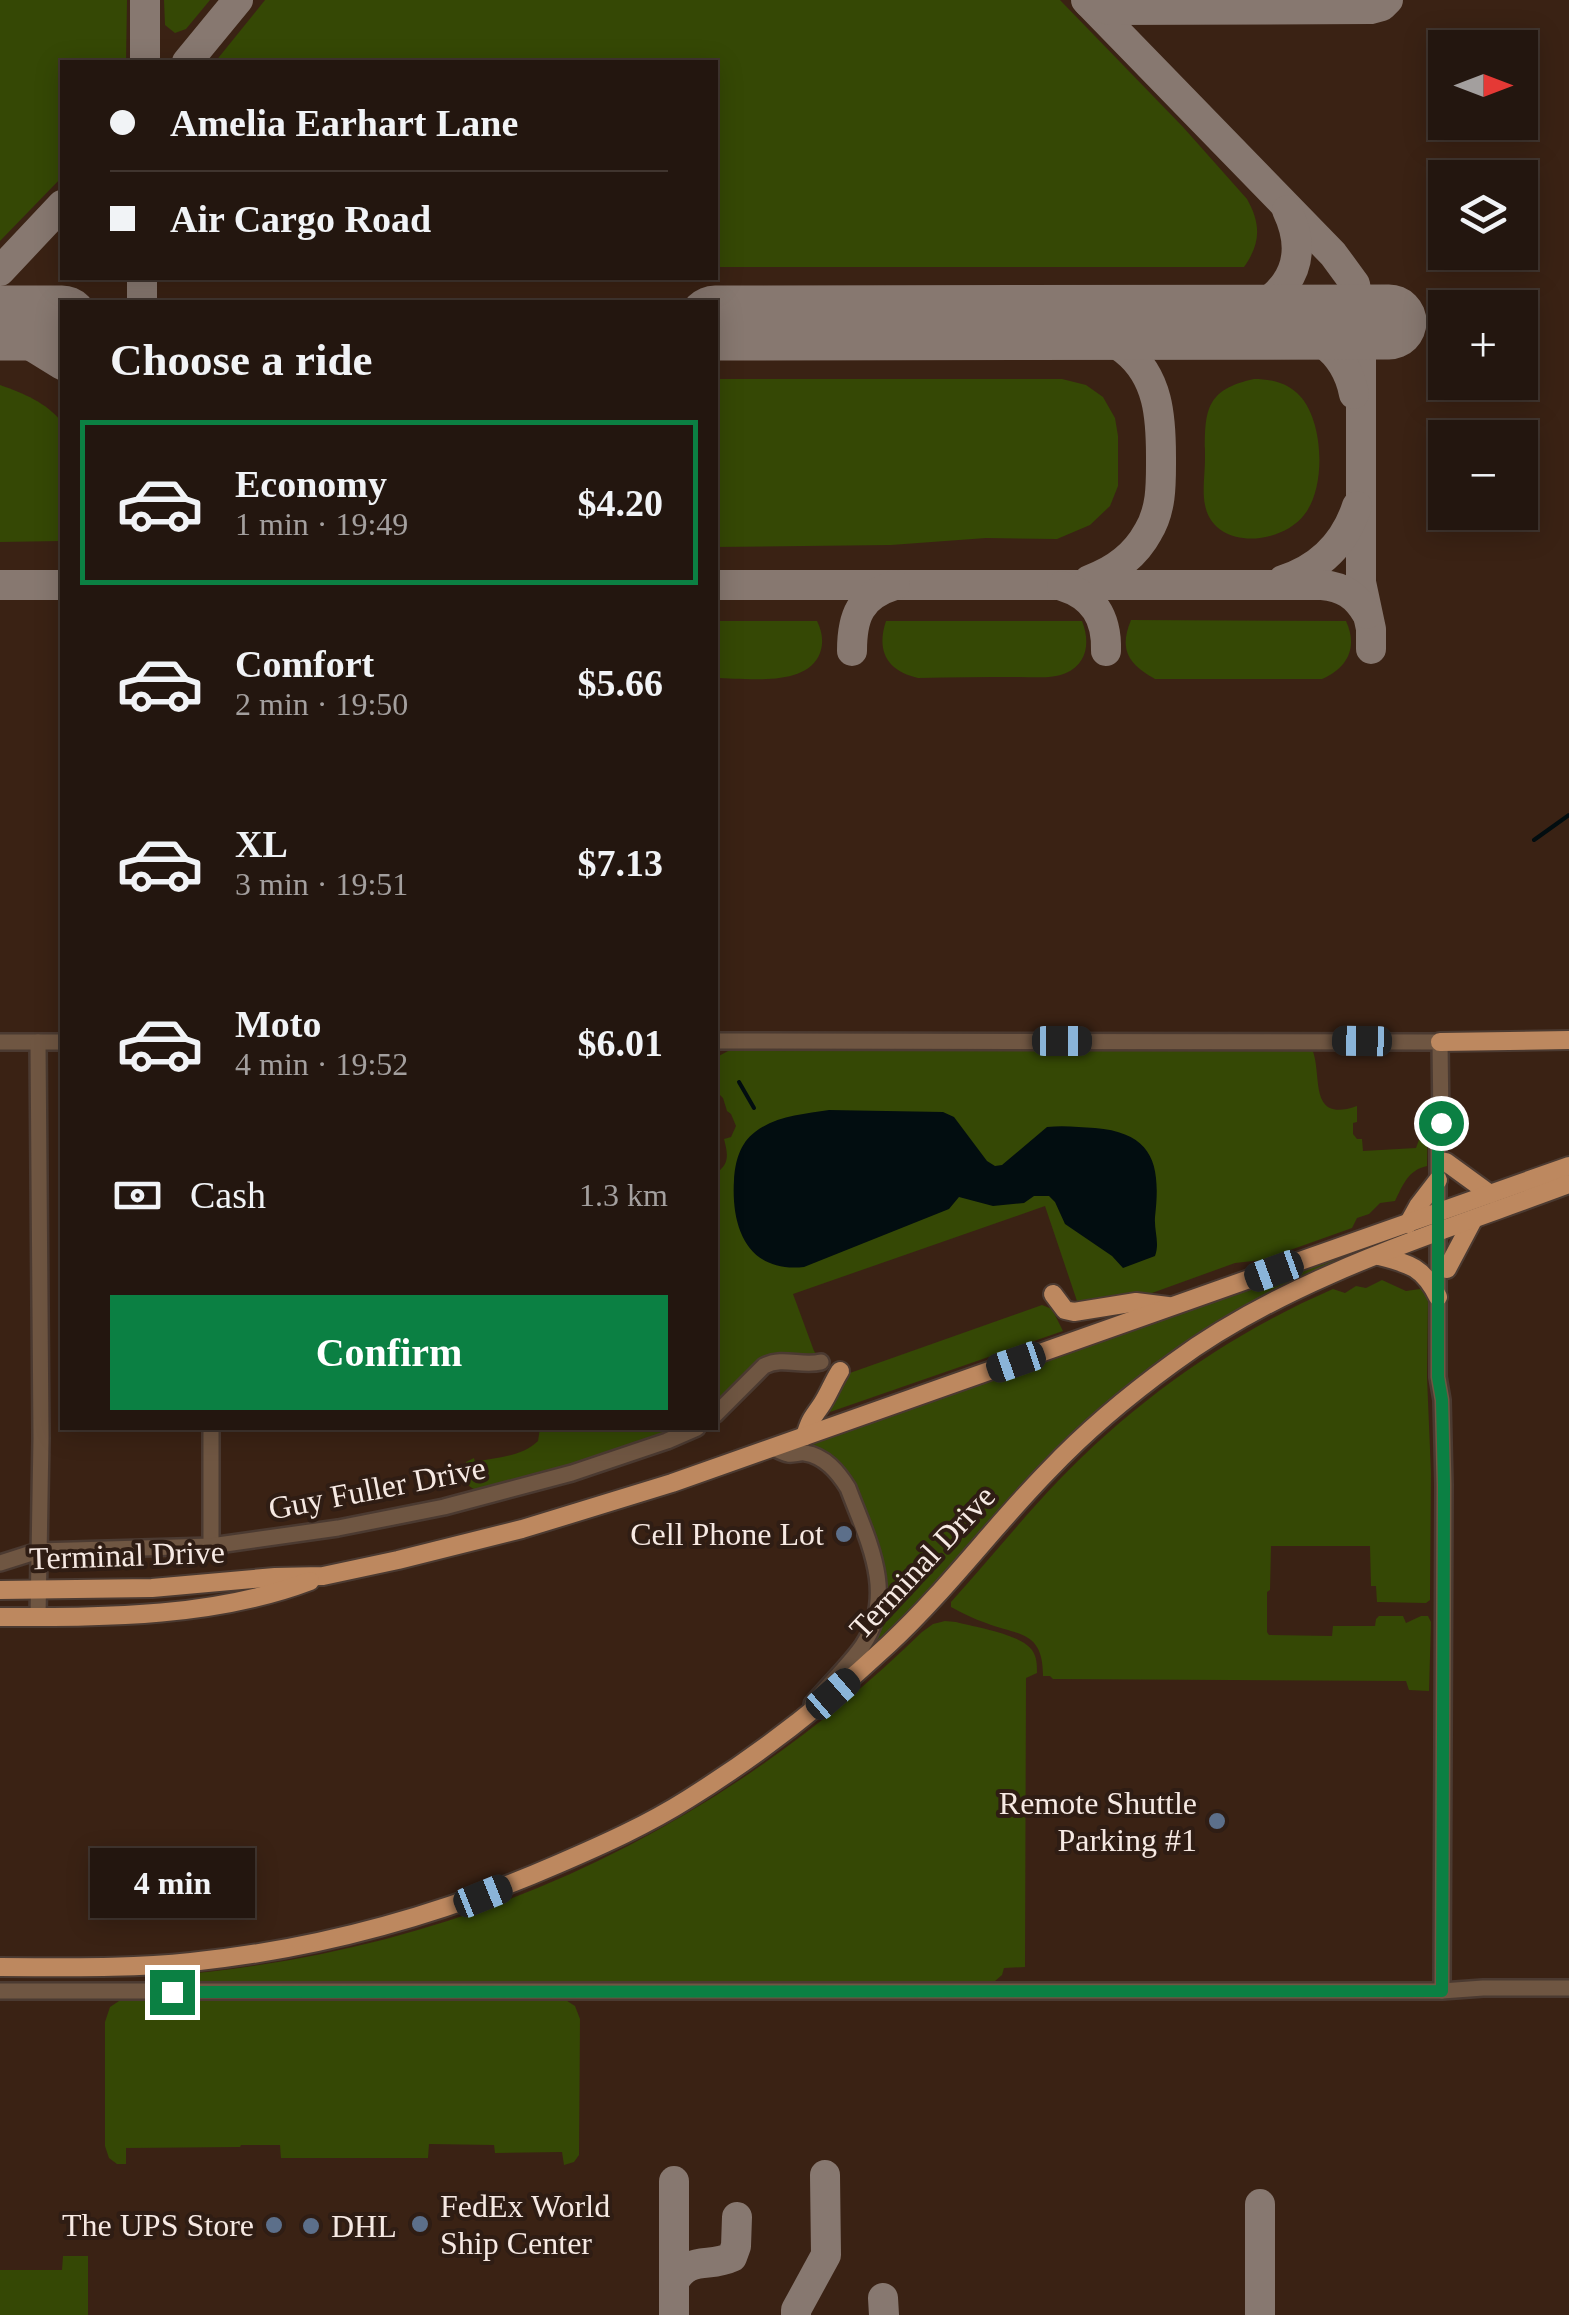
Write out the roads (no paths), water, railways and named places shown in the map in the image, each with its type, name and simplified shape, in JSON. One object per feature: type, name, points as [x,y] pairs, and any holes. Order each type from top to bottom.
[{"type":"main road","points":[[1440,1042],[1569,1040]]},
{"type":"main road","points":[[1446,1162],[1490,1194]]},
{"type":"main road","name":"Terminal Drive","points":[[0,1968],[118,1966],[225,1958],[332,1940],[426,1915],[601,1846],[684,1802],[789,1730],[912,1622],[1050,1468],[1140,1388],[1189,1351],[1246,1315],[1378,1256],[1490,1194],[1569,1166]]},
{"type":"main road","points":[[1408,1224],[1438,1180]]},
{"type":"main road","name":"Terminal Drive","points":[[0,1590],[152,1588],[323,1576],[522,1530],[773,1448],[1408,1224],[1474,1220],[1569,1184]]},
{"type":"main road","points":[[1447,1269],[1474,1220]]},
{"type":"main road","points":[[1378,1256],[1413,1265],[1438,1298]]},
{"type":"main road","points":[[1053,1294],[1065,1310],[1074,1312],[1136,1302],[1174,1306]]},
{"type":"main road","points":[[806,1436],[810,1418],[840,1371]]},
{"type":"main road","points":[[0,1616],[108,1616],[183,1610],[278,1593],[323,1576]]},
{"type":"street","points":[[718,1041],[1440,1042],[1438,1180],[1447,1269],[1447,1377],[1442,1400]]},
{"type":"street","points":[[0,1042],[60,1042]]},
{"type":"street","points":[[38,1042],[41,1438],[38,1617]]},
{"type":"street","points":[[1441,1123],[1446,1136],[1438,1298],[1444,1485],[1442,1991]]},
{"type":"street","points":[[718,1412],[773,1361],[821,1362]]},
{"type":"street","points":[[211,1430],[211,1546]]},
{"type":"street","name":"Guy Fuller Drive","points":[[0,1564],[38,1551],[211,1546],[338,1528],[444,1507],[572,1473],[692,1430]]},
{"type":"street","points":[[773,1448],[788,1454],[812,1455],[841,1476],[878,1569],[879,1601],[863,1645],[789,1730]]},
{"type":"street","points":[[0,1991],[1569,1988]]},
{"type":"waterway","points":[[1534,840],[1569,815]]},
{"type":"waterway","points":[[739,1082],[754,1108]]},
{"type":"place","name":"Cell Phone Lot","points":[[844,1534]]},
{"type":"place","name":"Remote Shuttle Parking #1","points":[[1217,1821]]},
{"type":"place","name":"FedEx World Ship Center","points":[[420,2224]]},
{"type":"place","name":"The UPS Store","points":[[274,2225]]},
{"type":"place","name":"DHL","points":[[311,2226]]}]
